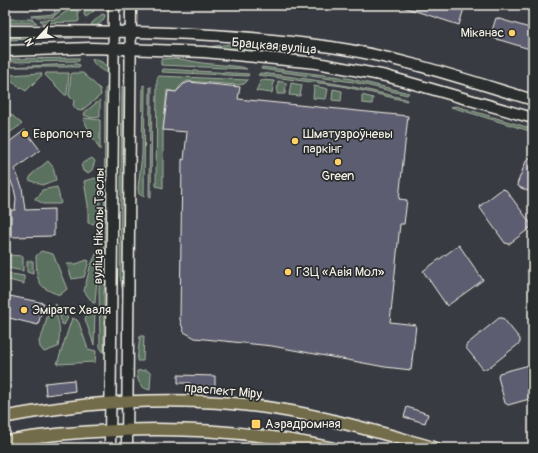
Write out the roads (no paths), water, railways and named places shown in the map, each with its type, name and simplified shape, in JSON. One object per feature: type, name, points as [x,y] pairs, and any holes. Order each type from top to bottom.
[{"type":"main road","name":"праспект Міру","points":[[5,417],[34,411],[128,402],[197,402],[247,405],[344,422],[435,448]]},
{"type":"main road","points":[[5,442],[30,437],[110,431],[196,429],[244,433],[332,448]]},
{"type":"street","name":"вуліца Ніколы Тэслы","points":[[110,448],[114,5]]},
{"type":"street","points":[[127,448],[131,5]]},
{"type":"street","name":"Брацкая вуліца","points":[[5,31],[114,31],[272,40],[332,47],[424,68],[533,100]]},
{"type":"street","name":"Брацкая вуліца","points":[[5,51],[131,49],[204,52],[330,64],[418,84],[533,118]]},
{"type":"place","name":"Міканас","points":[[512,33]]},
{"type":"place","name":"Европочта","points":[[25,134]]},
{"type":"place","name":"Шматузроўневы паркінг","points":[[295,141]]},
{"type":"place","name":"Green","points":[[338,162]]},
{"type":"place","name":"ГЗЦ «Авія Мол»","points":[[288,272]]},
{"type":"place","name":"Эміратс Хваля","points":[[24,310]]},
{"type":"place","name":"Аэрадромная","points":[[256,424]]}]
